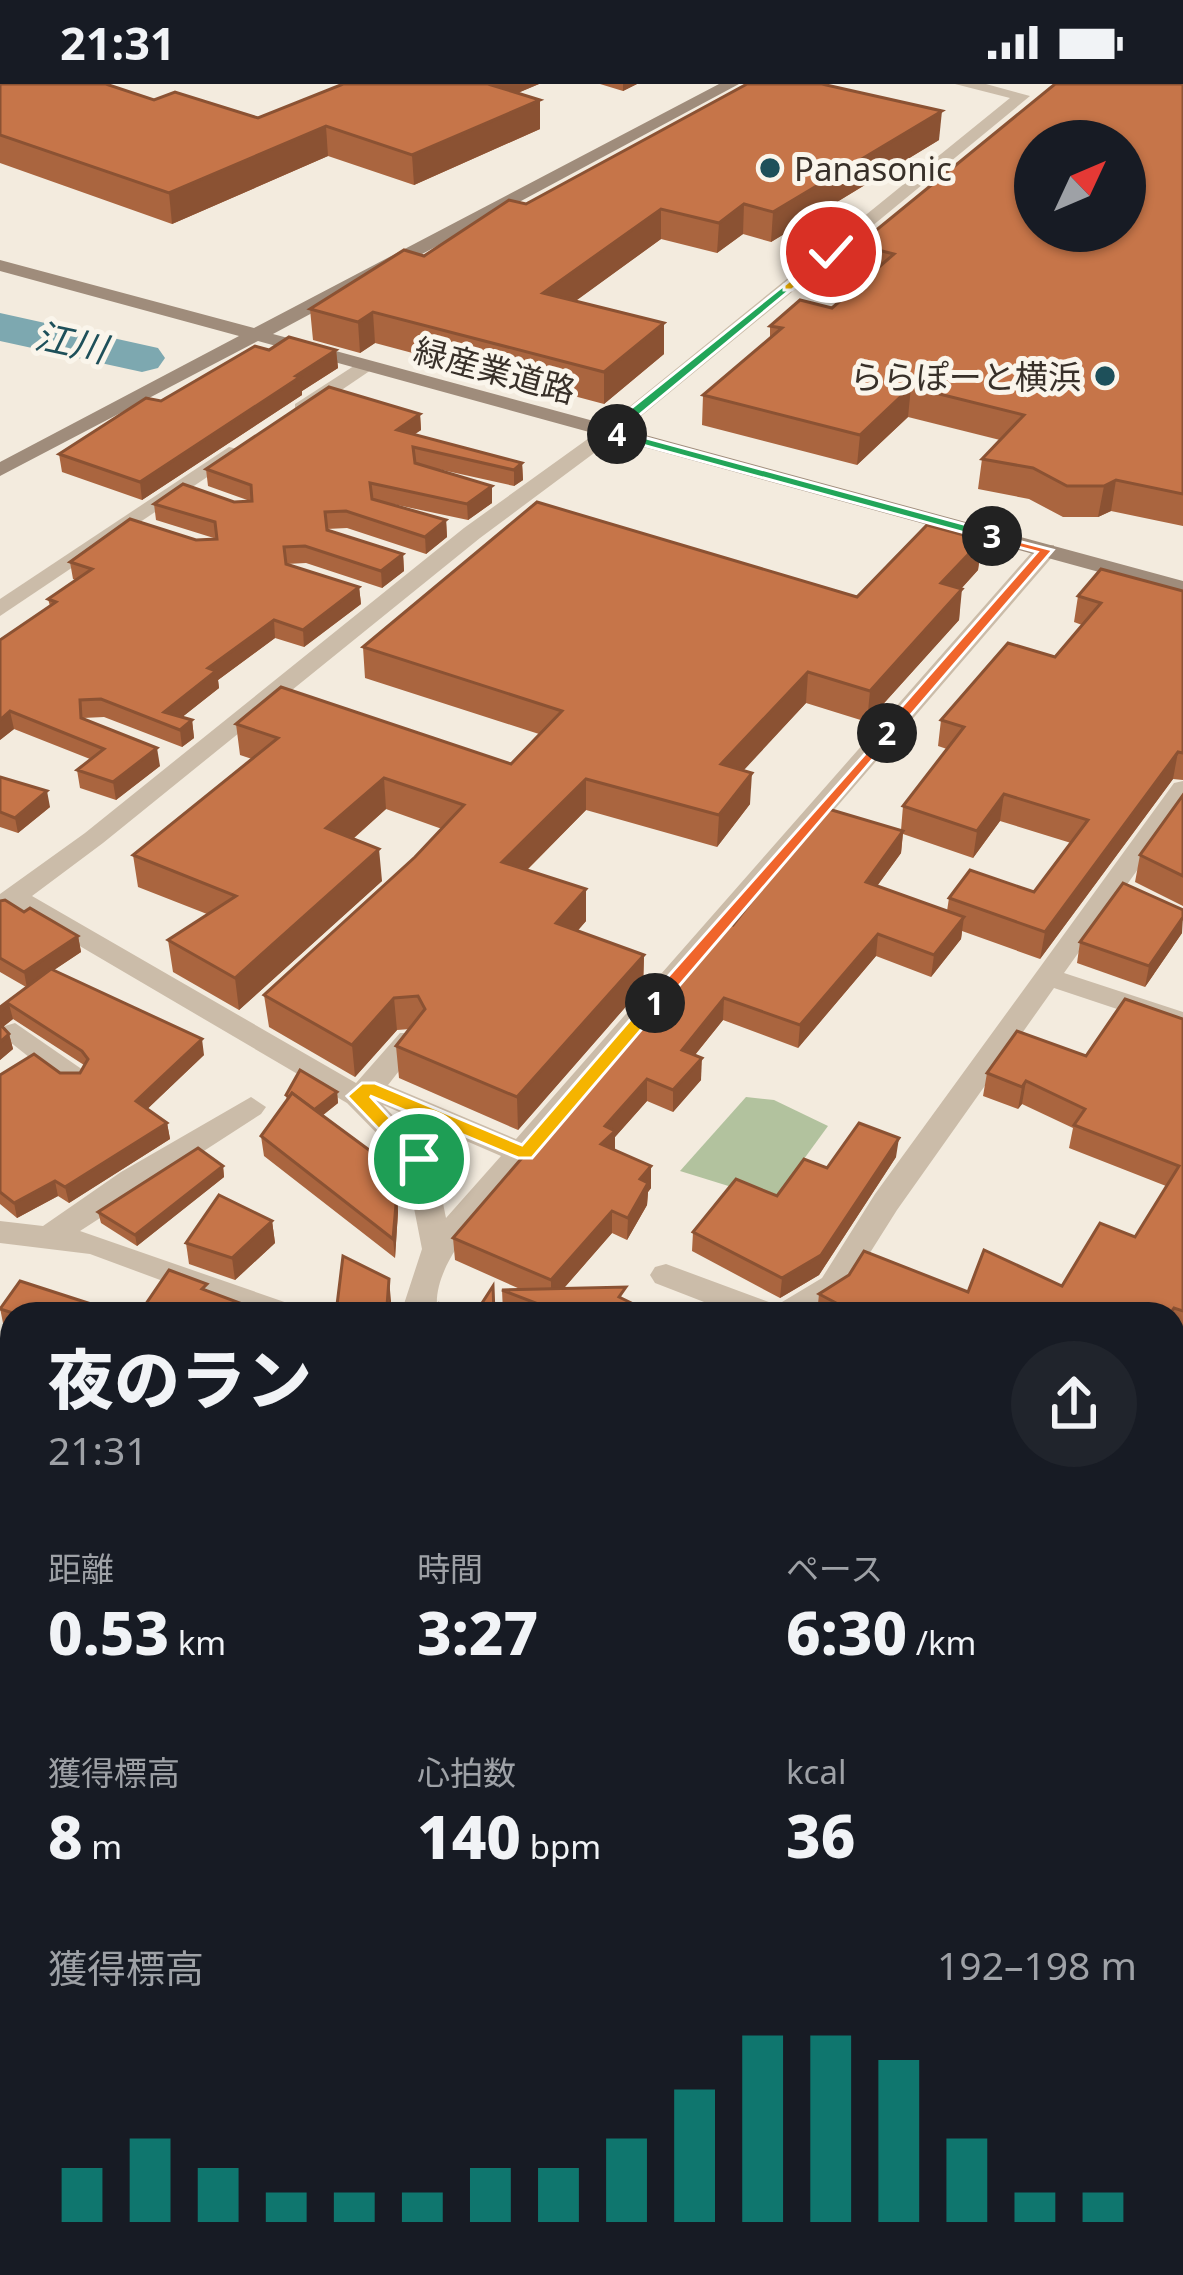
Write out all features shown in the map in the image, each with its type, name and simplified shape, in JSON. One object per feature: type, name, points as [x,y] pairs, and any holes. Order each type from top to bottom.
[{"type":"street","points":[[0,470],[249,334],[731,84]]},
{"type":"street","points":[[525,1154],[363,1092],[251,1022],[6,900],[376,598],[430,567],[461,530],[610,432],[1022,96],[963,84]]},
{"type":"street","name":"緑産業道路","points":[[0,265],[1183,588]]},
{"type":"street","points":[[0,454],[249,334]]},
{"type":"street","points":[[0,609],[127,522],[191,491],[264,433],[367,366]]},
{"type":"street","points":[[127,522],[167,535]]},
{"type":"street","points":[[421,1302],[437,1249],[525,1154],[1046,550]]},
{"type":"street","points":[[393,555],[430,567]]},
{"type":"street","points":[[807,1302],[833,1286],[886,1202],[1048,976],[1121,891],[1183,788]]},
{"type":"street","points":[[1048,976],[1183,1022]]},
{"type":"street","points":[[363,1092],[410,1039]]},
{"type":"street","points":[[24,1049],[73,1077]]},
{"type":"street","points":[[363,1092],[419,1159],[437,1249]]},
{"type":"street","points":[[51,1236],[132,1179],[251,1107]]},
{"type":"street","points":[[0,1232],[93,1244],[251,1302]]},
{"type":"street","points":[[666,1275],[735,1302]]},
{"type":"green space","points":[[746,1097],[774,1100],[828,1126],[774,1200],[680,1171]]},
{"type":"building","points":[[0,84],[106,84],[154,100],[175,92],[258,118],[343,84],[488,84],[540,100],[412,155],[326,126],[169,193],[0,135]]},
{"type":"building","points":[[747,84],[822,84],[942,111],[773,212],[744,204],[719,223],[661,209],[543,293],[664,323],[604,372],[373,312],[358,322],[310,309],[404,250],[424,256],[509,200],[526,204]]},
{"type":"building","points":[[1055,84],[1183,84],[1183,494],[1116,480],[1104,486],[1067,486],[1033,468],[982,459],[1024,415],[911,387],[860,435],[703,395],[782,328],[770,326],[800,300],[832,308],[894,254],[858,245]]},
{"type":"building","points":[[289,337],[336,350],[140,482],[59,454],[146,398],[161,401],[255,346],[269,350]]},
{"type":"building","points":[[329,387],[420,414],[397,430],[522,463],[514,470],[413,447],[415,463],[492,486],[467,504],[370,483],[372,499],[446,520],[425,537],[346,511],[325,512],[327,530],[403,554],[381,571],[305,546],[284,547],[286,564],[359,587],[303,630],[274,620],[208,668],[216,671],[164,712],[192,720],[180,730],[101,699],[80,700],[81,718],[157,748],[113,782],[77,770],[104,749],[10,711],[0,720],[0,640],[56,602],[48,599],[92,569],[70,562],[130,519],[196,540],[217,539],[215,522],[154,504],[183,484],[234,502],[252,501],[251,485],[206,469]]},
{"type":"building","points":[[537,502],[857,597],[927,525],[982,540],[941,583],[962,589],[870,691],[808,672],[721,764],[752,773],[719,815],[586,779],[502,862],[586,889],[556,923],[644,955],[517,1097],[396,1046],[425,1009],[418,996],[394,998],[352,1045],[264,995],[415,857],[464,805],[384,778],[326,828],[379,849],[235,978],[168,940],[236,896],[133,855],[278,738],[236,724],[281,687],[511,764],[562,711],[363,647]]},
{"type":"building","points":[[1101,569],[1183,591],[1183,753],[1178,752],[1045,932],[949,898],[970,870],[1034,892],[1088,820],[1004,794],[977,831],[903,806],[964,727],[941,720],[1008,643],[1055,657],[1101,603],[1078,596]]},
{"type":"building","points":[[0,777],[47,791],[15,818],[0,812]]},
{"type":"building","points":[[1183,795],[1183,876],[1140,855]]},
{"type":"building","points":[[825,808],[903,831],[866,882],[964,917],[934,955],[878,934],[800,1025],[724,998],[682,1050],[702,1058],[673,1090],[647,1079],[605,1126],[615,1131],[601,1144],[651,1166],[640,1179],[648,1183],[628,1218],[612,1211],[551,1280],[453,1238],[726,921],[733,925]]},
{"type":"building","points":[[1123,883],[1183,910],[1183,917],[1149,966],[1080,942]]},
{"type":"building","points":[[0,901],[24,912],[30,908],[78,936],[24,972],[0,958]]},
{"type":"building","points":[[51,969],[202,1039],[136,1101],[167,1123],[65,1187],[55,1181],[14,1203],[0,1192],[0,1075],[34,1054],[60,1073],[80,1073],[88,1059],[9,1004],[0,1011]]},
{"type":"building","points":[[1125,999],[1183,1019],[1183,1302],[834,1302],[819,1294],[849,1275],[864,1251],[968,1292],[984,1250],[1062,1286],[1100,1223],[1135,1237],[1179,1166],[1074,1125],[1085,1109],[1026,1081],[1022,1087],[987,1073],[1017,1031],[1086,1056]]},
{"type":"building","points":[[300,1070],[337,1092],[314,1110],[292,1093],[289,1097]]},
{"type":"building","points":[[292,1093],[392,1167],[375,1178],[397,1193],[393,1239],[261,1136]]},
{"type":"building","points":[[859,1123],[899,1138],[821,1255],[782,1278],[693,1232],[736,1179],[777,1196],[804,1159],[827,1168]]},
{"type":"building","points":[[198,1148],[223,1166],[135,1235],[98,1212]]},
{"type":"building","points":[[219,1195],[272,1221],[232,1258],[186,1243]]},
{"type":"building","points":[[343,1256],[389,1279],[387,1302],[337,1302]]},
{"type":"building","points":[[169,1270],[237,1302],[147,1302]]},
{"type":"building","points":[[20,1281],[85,1302],[5,1302]]},
{"type":"building","points":[[626,1287],[619,1297],[629,1302],[533,1302],[502,1290]]},
{"type":"waterway","name":"江川","points":[[0,327],[142,358]]},
{"type":"place","name":"Panasonic","points":[[770,168]]},
{"type":"place","name":"ららぽーと横浜","points":[[1105,376]]},
{"type":"route","points":[[419,1159],[357,1096],[369,1088],[525,1154],[1046,550],[610,432],[831,252]]}]
